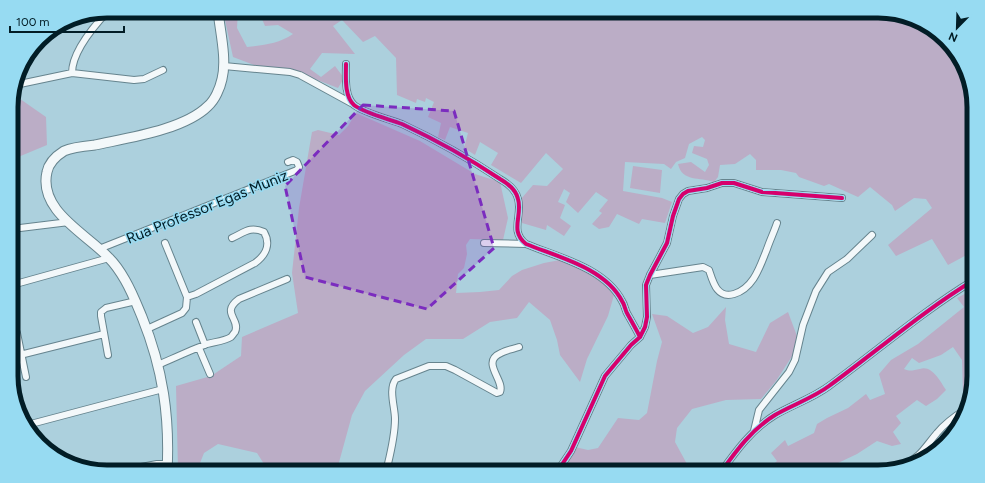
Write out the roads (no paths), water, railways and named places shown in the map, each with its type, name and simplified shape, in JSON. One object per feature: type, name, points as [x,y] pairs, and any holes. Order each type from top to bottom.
[{"type":"main road","points":[[167,465],[167,437],[163,389],[158,365],[147,329],[136,301],[125,280],[109,258],[68,222],[58,211],[50,199],[45,183],[47,170],[53,158],[66,150],[135,137],[169,127],[196,115],[209,106],[218,90],[224,66],[219,18]]},
{"type":"street","points":[[72,73],[74,60],[87,35],[101,18]]},
{"type":"street","points":[[346,64],[348,94],[353,104]]},
{"type":"street","points":[[224,66],[290,72],[300,75],[363,110],[402,125],[453,151],[501,179],[511,187],[519,200],[517,229],[521,240],[526,244],[576,264],[599,276],[612,288],[622,301],[627,314],[640,336]]},
{"type":"street","points":[[21,84],[72,73],[134,80],[144,79],[163,70]]},
{"type":"street","name":"Rua Professor Egas Muniz","points":[[99,249],[297,170],[299,167],[297,162],[293,160],[288,162]]},
{"type":"street","points":[[562,465],[571,451],[605,376],[640,336],[645,327],[647,316],[646,285],[667,243],[673,216],[679,199],[683,194],[688,191],[707,188],[722,182],[734,182],[762,192],[842,198]]},
{"type":"street","points":[[18,228],[68,222]]},
{"type":"street","points":[[650,275],[703,266],[709,270],[712,282],[722,293],[730,295],[739,293],[754,279],[777,223]]},
{"type":"street","points":[[187,297],[196,294],[255,263],[262,258],[267,250],[268,238],[264,232],[257,229],[250,229],[232,238]]},
{"type":"street","points":[[754,431],[759,410],[789,372],[795,360],[803,325],[816,291],[828,272],[847,259],[872,235]]},
{"type":"street","points":[[147,329],[185,311],[187,297],[165,243]]},
{"type":"street","points":[[484,243],[526,244]]},
{"type":"street","points":[[18,284],[109,258]]},
{"type":"street","points":[[158,365],[205,345],[230,337],[234,333],[236,324],[231,315],[233,303],[239,299],[287,279]]},
{"type":"street","points":[[726,465],[738,448],[754,431],[774,415],[827,388],[914,321],[967,285]]},
{"type":"street","points":[[108,355],[101,316],[103,310],[136,301]]},
{"type":"street","points":[[196,322],[205,345]]},
{"type":"street","points":[[18,356],[104,334]]},
{"type":"street","points":[[18,338],[26,377]]},
{"type":"street","points":[[387,465],[393,439],[395,418],[393,386],[396,379],[429,366],[439,365],[455,370],[497,393],[500,392],[501,387],[492,366],[494,359],[500,353],[519,347]]},
{"type":"street","points":[[199,348],[210,374]]},
{"type":"street","points":[[32,424],[163,389]]},
{"type":"street","points":[[922,453],[937,433],[958,414]]}]
